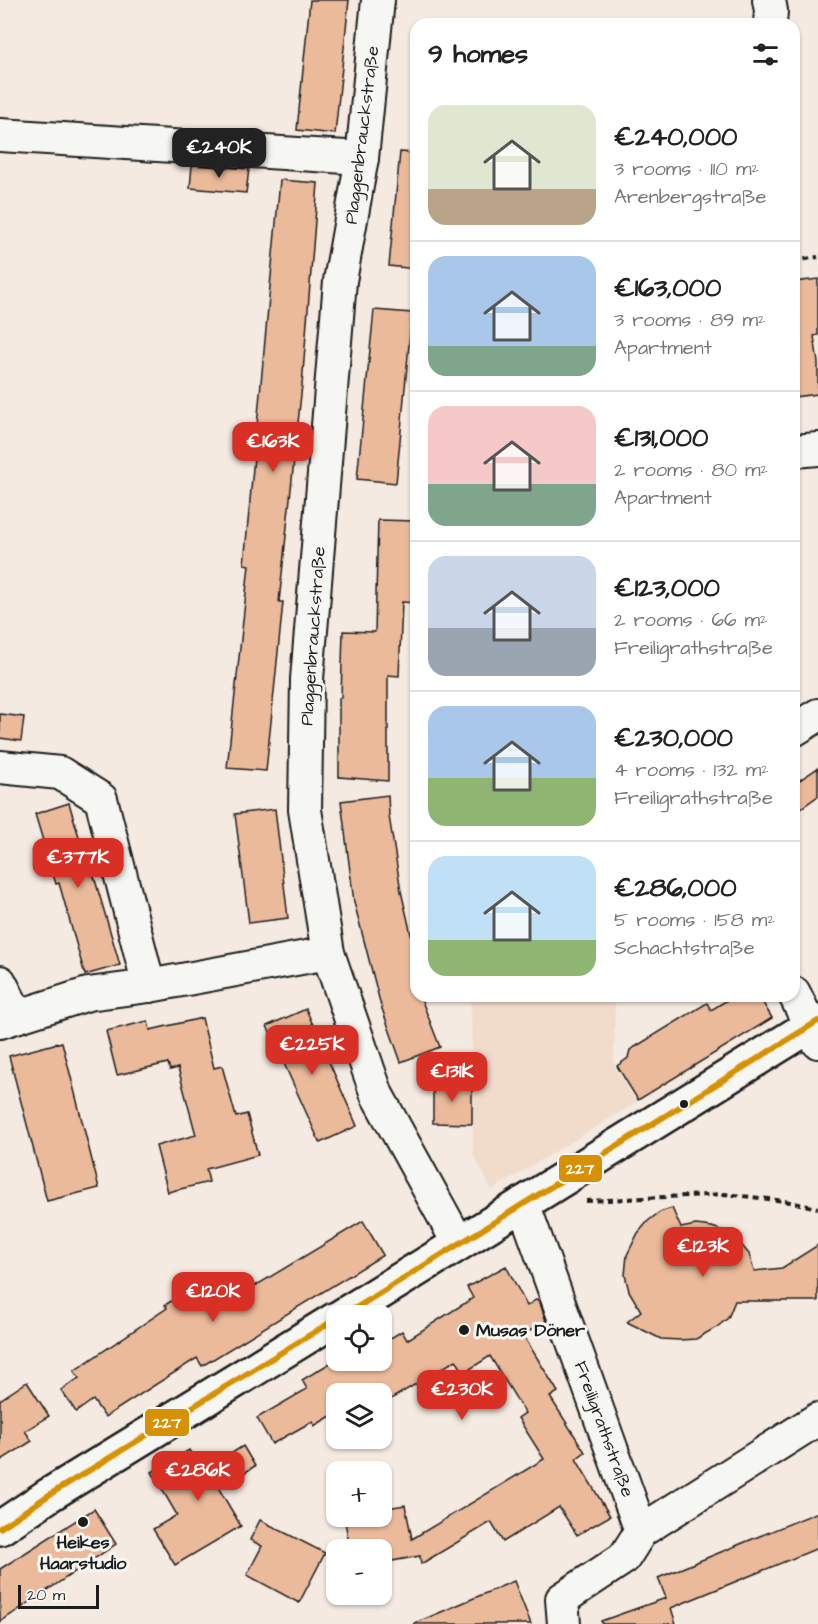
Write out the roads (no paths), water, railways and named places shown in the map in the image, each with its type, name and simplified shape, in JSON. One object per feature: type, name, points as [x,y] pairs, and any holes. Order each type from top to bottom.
[{"type":"street","name":"Plaggenbrauckstraße","points":[[378,0],[362,158],[340,281],[307,679],[305,810],[328,953],[377,1095],[459,1244]]},
{"type":"street","points":[[769,0],[770,18]]},
{"type":"street","points":[[0,135],[362,158]]},
{"type":"street","points":[[800,450],[818,449]]},
{"type":"street","points":[[800,726],[818,715]]},
{"type":"street","points":[[0,767],[60,774],[101,799],[149,986]]},
{"type":"street","points":[[0,982],[8,1018],[88,994],[149,986],[328,953]]},
{"type":"street","points":[[360,1305],[523,1203],[816,1030],[799,1002]]},
{"type":"street","name":"Freiligrathstraße","points":[[523,1203],[641,1531]]},
{"type":"street","points":[[0,1528],[58,1489],[326,1325]]},
{"type":"street","points":[[564,1624],[562,1599],[624,1558],[641,1531],[818,1419]]},
{"type":"place","name":"Musas Döner","points":[[464,1330]]},
{"type":"place","name":"Heikes Haarstudio","points":[[83,1522]]}]
